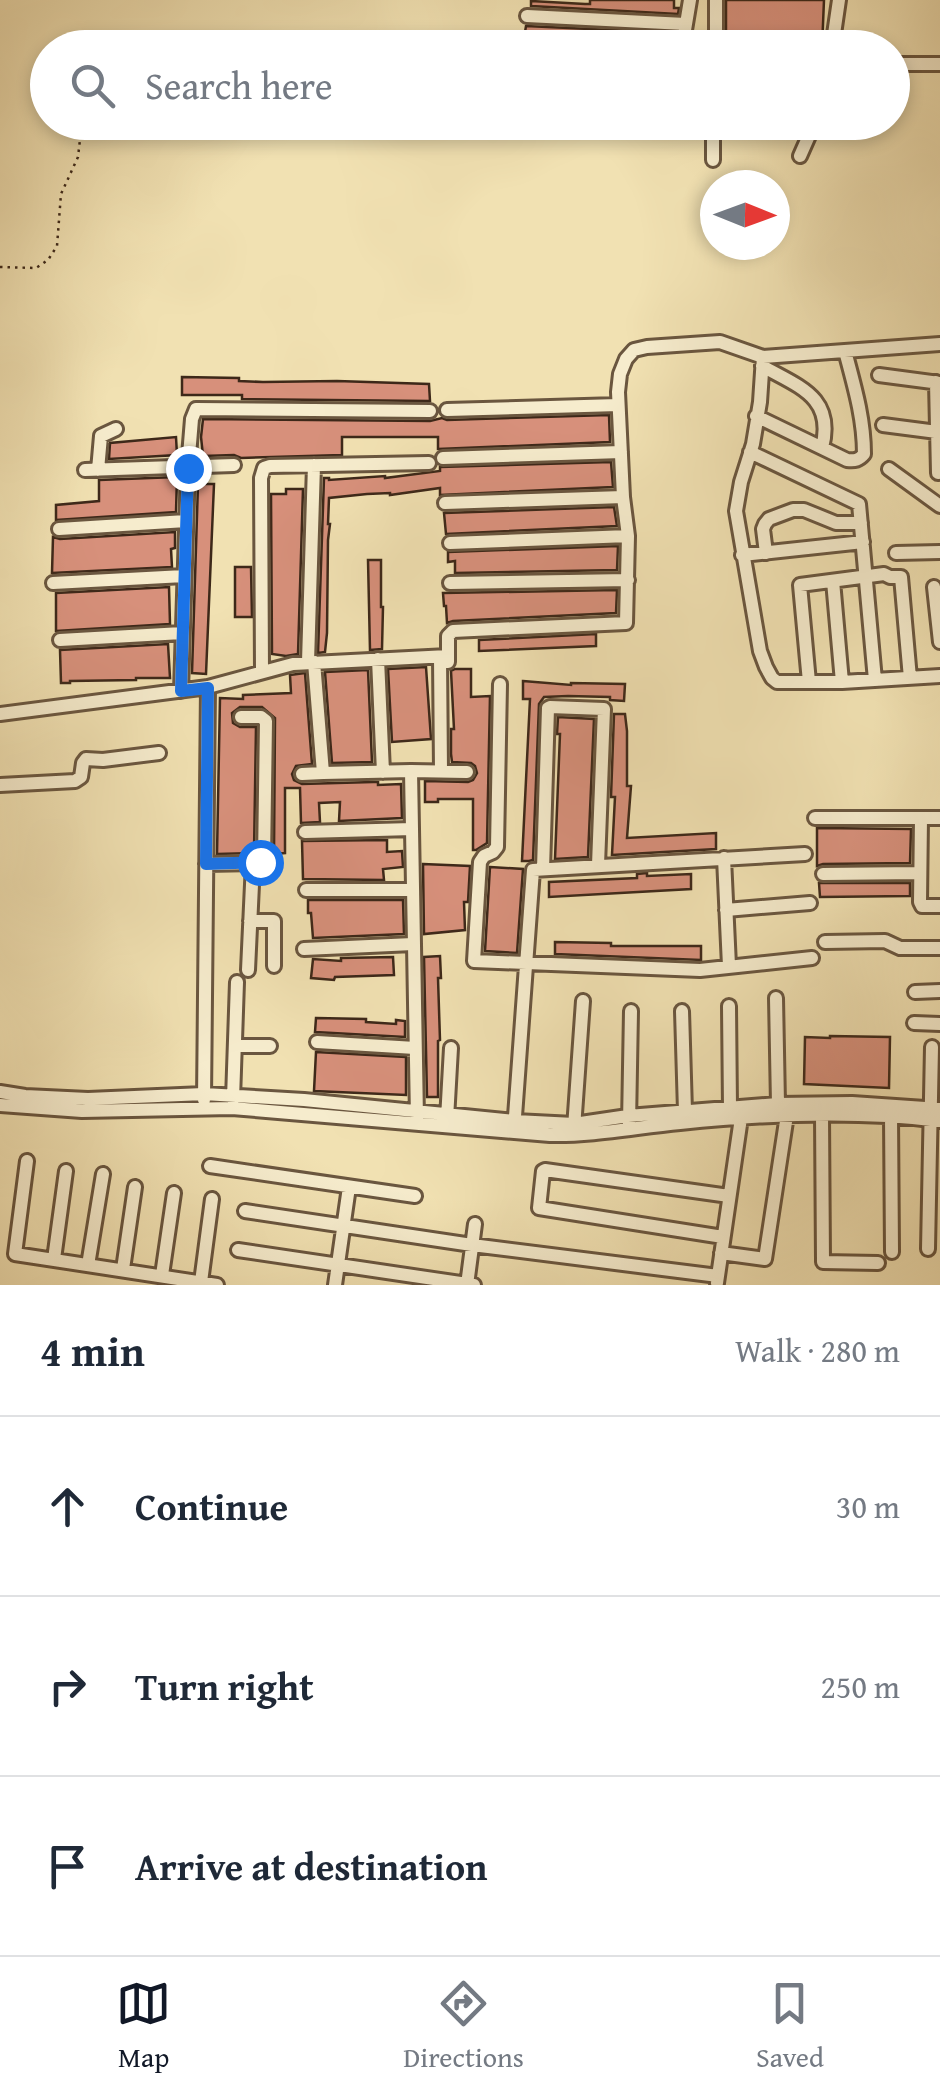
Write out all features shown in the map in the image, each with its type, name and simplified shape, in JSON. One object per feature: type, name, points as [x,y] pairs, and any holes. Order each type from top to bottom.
[{"type":"street","points":[[684,30],[690,0]]},
{"type":"street","points":[[716,0],[716,30]]},
{"type":"street","points":[[835,30],[839,0]]},
{"type":"street","points":[[527,16],[685,24]]},
{"type":"street","points":[[910,64],[940,64]]},
{"type":"street","points":[[713,140],[713,160]]},
{"type":"street","points":[[800,156],[808,140]]},
{"type":"street","points":[[441,772],[445,658],[448,636],[453,631],[626,623],[628,536],[618,405],[620,374],[634,350],[720,342],[762,362],[818,401],[825,428],[822,448]]},
{"type":"street","points":[[762,362],[940,344]]},
{"type":"street","points":[[756,416],[855,461],[864,454],[856,392],[845,351]]},
{"type":"street","points":[[762,362],[760,402],[736,511],[766,668],[777,682],[940,676]]},
{"type":"street","points":[[880,375],[938,383],[938,473]]},
{"type":"street","points":[[448,410],[618,405]]},
{"type":"street","points":[[181,691],[188,468],[196,410],[430,411]]},
{"type":"street","points":[[883,425],[937,432]]},
{"type":"street","points":[[116,429],[102,436],[91,470],[234,465]]},
{"type":"street","points":[[262,671],[262,471],[270,466],[621,452]]},
{"type":"street","points":[[750,452],[860,507],[875,680]]},
{"type":"street","points":[[314,465],[311,662],[323,773]]},
{"type":"street","points":[[889,469],[940,506]]},
{"type":"street","points":[[446,503],[623,497]]},
{"type":"street","points":[[766,553],[765,524],[793,510],[804,510],[836,523],[862,523]]},
{"type":"street","points":[[59,530],[186,521]]},
{"type":"street","points":[[450,543],[628,536]]},
{"type":"street","points":[[742,555],[863,542]]},
{"type":"street","points":[[896,553],[940,552]]},
{"type":"street","points":[[810,682],[800,585],[884,574],[900,577],[910,678]]},
{"type":"street","points":[[53,584],[184,576]]},
{"type":"street","points":[[450,584],[628,580]]},
{"type":"street","points":[[833,581],[842,682]]},
{"type":"street","points":[[934,587],[940,642]]},
{"type":"street","points":[[60,640],[182,633]]},
{"type":"street","points":[[0,714],[208,688],[262,671],[311,662],[445,658]]},
{"type":"street","points":[[378,659],[383,772]]},
{"type":"street","points":[[500,684],[497,847],[480,862],[474,958],[477,962],[700,970],[812,958]]},
{"type":"street","points":[[204,1101],[208,688]]},
{"type":"street","points":[[543,869],[549,707],[604,709],[598,866]]},
{"type":"street","points":[[206,864],[253,863],[264,856],[266,721],[261,717],[241,717]]},
{"type":"street","points":[[0,785],[75,782],[84,760],[159,753]]},
{"type":"street","points":[[411,771],[417,1117]]},
{"type":"street","points":[[302,774],[467,772]]},
{"type":"street","points":[[814,818],[940,818]]},
{"type":"street","points":[[921,818],[921,906],[940,906]]},
{"type":"street","points":[[306,832],[412,829]]},
{"type":"street","points":[[515,1127],[533,871],[804,854]]},
{"type":"street","points":[[724,858],[729,966]]},
{"type":"street","points":[[248,970],[253,863]]},
{"type":"street","points":[[823,874],[920,874]]},
{"type":"street","points":[[306,890],[412,890]]},
{"type":"street","points":[[726,910],[810,903]]},
{"type":"street","points":[[250,921],[274,921],[274,966]]},
{"type":"street","points":[[825,942],[885,941],[900,948],[940,948]]},
{"type":"street","points":[[304,950],[413,944]]},
{"type":"street","points":[[233,1102],[237,982]]},
{"type":"street","points":[[915,992],[940,992]]},
{"type":"street","points":[[721,1253],[765,1259],[782,1110],[776,998]]},
{"type":"street","points":[[574,1129],[583,1001]]},
{"type":"street","points":[[729,1006],[730,1107]]},
{"type":"street","points":[[682,1011],[685,1111]]},
{"type":"street","points":[[628,1122],[631,1012]]},
{"type":"street","points":[[914,1024],[940,1024]]},
{"type":"street","points":[[318,1042],[416,1048]]},
{"type":"street","points":[[235,1046],[270,1046]]},
{"type":"street","points":[[928,1249],[934,1190],[932,1047]]},
{"type":"street","points":[[447,1120],[451,1048]]},
{"type":"street","points":[[0,1092],[88,1099],[233,1102],[574,1129],[730,1107],[822,1115],[852,1109],[891,1116],[935,1114]]},
{"type":"street","points":[[0,1105],[82,1111],[204,1101]]},
{"type":"street","points":[[628,1122],[741,1118],[782,1110],[935,1114]]},
{"type":"street","points":[[822,1115],[822,1262],[878,1263]]},
{"type":"street","points":[[891,1116],[892,1252]]},
{"type":"street","points":[[245,1211],[718,1281],[741,1118]]},
{"type":"street","points":[[27,1161],[15,1254],[217,1285]]},
{"type":"street","points":[[210,1166],[415,1196]]},
{"type":"street","points":[[54,1259],[66,1170]]},
{"type":"street","points":[[724,1237],[539,1208],[543,1171],[729,1196]]},
{"type":"street","points":[[88,1265],[103,1174]]},
{"type":"street","points":[[124,1269],[135,1187]]},
{"type":"street","points":[[335,1285],[349,1187]]},
{"type":"street","points":[[162,1276],[174,1193]]},
{"type":"street","points":[[200,1282],[212,1198]]},
{"type":"street","points":[[467,1284],[475,1224]]},
{"type":"street","points":[[238,1250],[474,1285]]},
{"type":"path","points":[[0,267],[36,268],[54,253],[61,194],[78,157],[80,140]]},
{"type":"building","points":[[590,0],[674,0],[674,8],[679,8],[678,14],[531,6],[531,1],[590,4]]},
{"type":"building","points":[[726,0],[824,0],[823,30],[726,30]]},
{"type":"building","points":[[526,26],[611,30],[525,30]]},
{"type":"building","points":[[182,377],[429,384],[430,401],[182,395]]},
{"type":"building","points":[[609,415],[610,442],[438,449],[438,437],[342,437],[342,455],[241,458],[203,456],[201,437],[203,419],[430,421]]},
{"type":"building","points":[[176,437],[177,455],[109,459],[110,443]]},
{"type":"building","points":[[611,462],[613,487],[440,495],[440,488],[329,498],[327,633],[325,652],[318,653],[324,478],[385,478],[440,471],[440,467]]},
{"type":"building","points":[[177,477],[176,512],[56,520],[56,505],[99,501],[99,480]]},
{"type":"building","points":[[198,484],[214,484],[206,674],[192,673]]},
{"type":"building","points":[[286,489],[303,489],[298,654],[286,656],[272,654],[271,494],[286,494]]},
{"type":"building","points":[[614,507],[617,526],[446,534],[444,513]]},
{"type":"building","points":[[175,532],[172,567],[52,573],[53,537]]},
{"type":"building","points":[[618,546],[617,570],[455,573],[455,561],[448,562],[448,552]]},
{"type":"building","points":[[368,560],[381,560],[382,649],[370,650]]},
{"type":"building","points":[[235,567],[251,567],[252,617],[235,617]]},
{"type":"building","points":[[169,587],[170,624],[56,631],[56,593]]},
{"type":"building","points":[[617,590],[616,613],[447,623],[443,593]]},
{"type":"building","points":[[596,634],[596,646],[479,651],[479,640]]},
{"type":"building","points":[[168,644],[170,678],[61,683],[60,650]]},
{"type":"building","points":[[426,667],[431,739],[392,742],[388,669]]},
{"type":"building","points":[[471,669],[471,697],[490,696],[487,843],[476,850],[473,799],[425,802],[425,781],[468,782],[477,773],[471,763],[452,762],[451,671]]},
{"type":"building","points":[[368,670],[372,762],[332,763],[325,672]]},
{"type":"building","points":[[305,673],[312,764],[296,766],[294,780],[302,784],[401,784],[402,818],[339,821],[340,802],[319,803],[320,822],[301,823],[300,788],[285,788],[285,853],[274,854],[275,718],[262,707],[240,707],[232,713],[233,723],[256,727],[254,853],[217,854],[220,698],[291,693],[290,675]]},
{"type":"building","points":[[523,681],[625,684],[624,701],[568,696],[544,697],[539,704],[533,860],[529,861],[522,861],[530,699],[523,699]]},
{"type":"building","points":[[614,714],[625,714],[627,731],[627,786],[631,786],[627,838],[716,833],[716,849],[612,855]]},
{"type":"building","points":[[558,717],[594,719],[588,857],[555,859]]},
{"type":"building","points":[[817,828],[911,829],[910,863],[817,866]]},
{"type":"building","points":[[387,840],[387,852],[402,851],[403,867],[383,869],[384,880],[303,879],[302,841]]},
{"type":"building","points":[[423,864],[470,866],[468,902],[464,902],[465,930],[424,934]]},
{"type":"building","points":[[490,867],[523,869],[517,953],[485,951]]},
{"type":"building","points":[[637,874],[691,874],[691,889],[549,897],[549,882],[637,878]]},
{"type":"building","points":[[819,883],[910,883],[910,896],[820,897]]},
{"type":"building","points":[[308,900],[403,900],[404,934],[313,938]]},
{"type":"building","points":[[555,942],[701,946],[701,960],[555,954]]},
{"type":"building","points":[[440,956],[438,1097],[427,1097],[424,957]]},
{"type":"building","points":[[393,957],[394,975],[311,978],[313,959]]},
{"type":"building","points":[[316,1018],[396,1024],[396,1020],[405,1021],[405,1037],[315,1032]]},
{"type":"building","points":[[805,1037],[890,1037],[889,1088],[804,1084]]},
{"type":"building","points":[[316,1052],[406,1057],[406,1095],[314,1091]]},
{"type":"route","points":[[188,468],[181,691],[208,688],[206,864],[260,862]]}]
